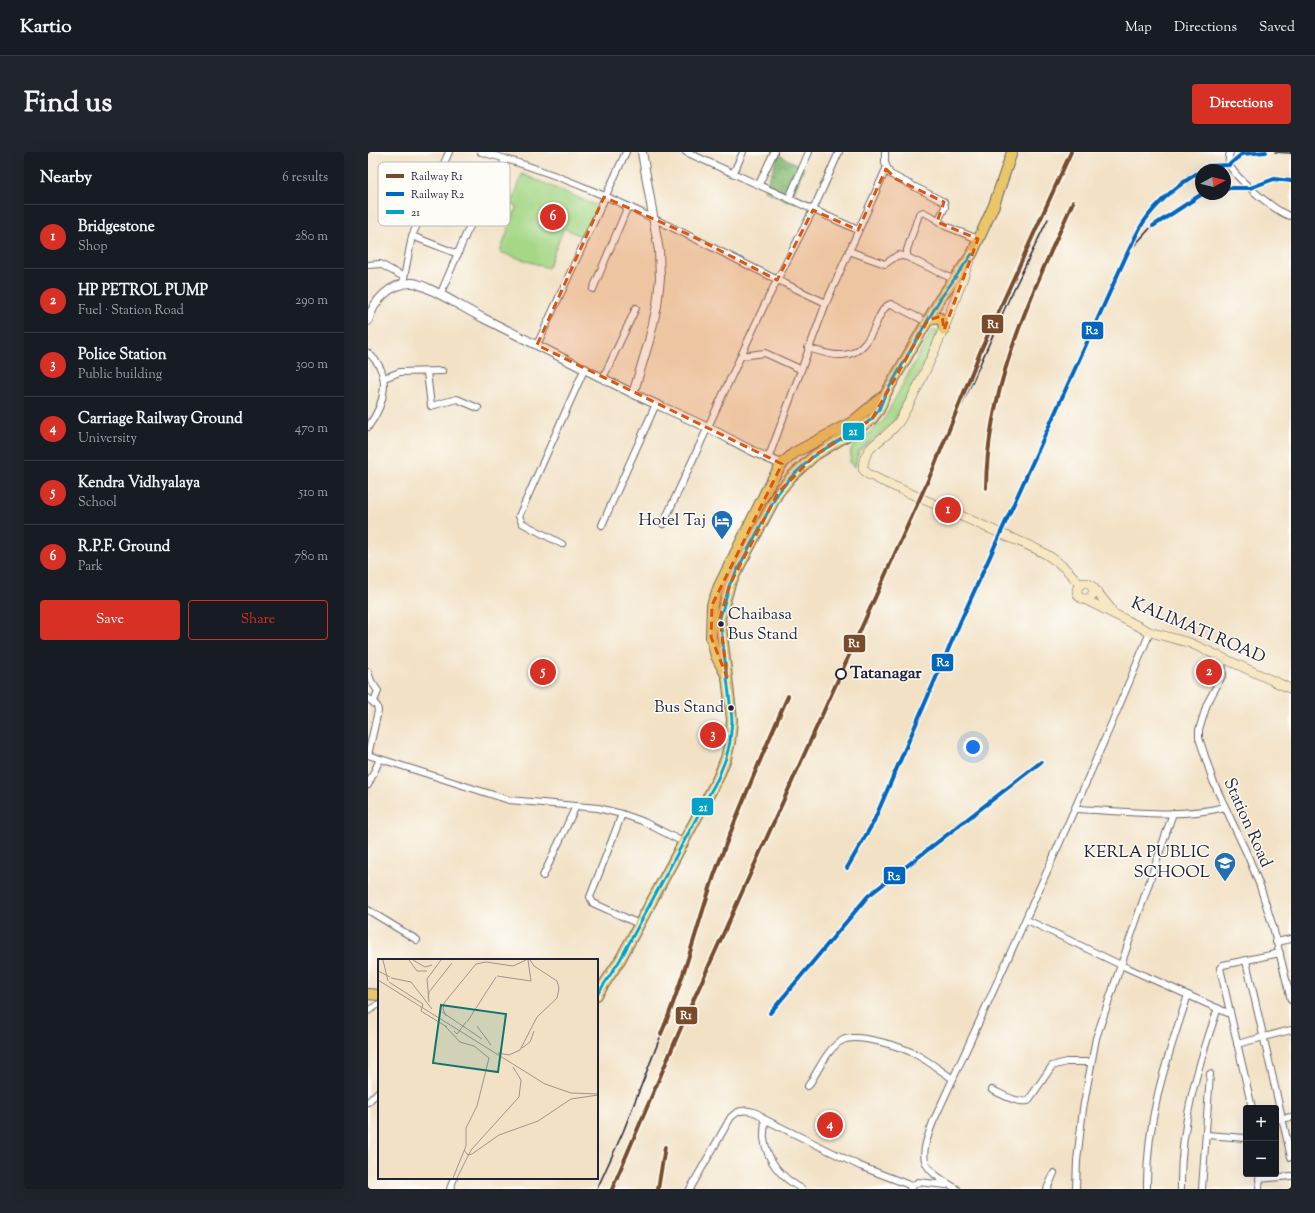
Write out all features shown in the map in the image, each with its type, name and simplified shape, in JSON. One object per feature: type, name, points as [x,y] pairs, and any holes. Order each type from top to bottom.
[{"type":"main road","points":[[1012,152],[994,205],[978,239],[944,330],[899,422],[865,455],[863,469],[868,474],[882,481],[1049,555],[1063,565],[1080,585]]},
{"type":"main road","points":[[598,993],[620,960],[718,778],[726,758],[730,742],[732,720],[720,633],[720,618],[730,584],[778,493],[791,476],[815,455],[872,419],[879,410],[885,395],[953,279],[972,254]]},
{"type":"main road","points":[[928,321],[940,318],[943,322],[944,330]]},
{"type":"main road","points":[[727,677],[721,668],[711,637],[710,619],[712,605],[719,586],[770,483],[782,464],[794,453],[807,444],[862,415],[885,395]]},
{"type":"main road","points":[[1087,583],[1093,587],[1093,595],[1084,599],[1080,597],[1077,592],[1080,585],[1087,583]]},
{"type":"main road","name":"KALIMATI ROAD","points":[[1093,587],[1115,613]]},
{"type":"main road","name":"KALIMATI ROAD","points":[[1084,599],[1115,613],[1150,632],[1190,644],[1291,689]]},
{"type":"main road","points":[[368,994],[378,996]]},
{"type":"street","points":[[445,162],[450,152]]},
{"type":"street","points":[[481,152],[488,153],[628,206],[826,303]]},
{"type":"street","points":[[537,345],[626,152]]},
{"type":"street","points":[[633,394],[649,341],[657,306],[660,278],[659,251],[642,152]]},
{"type":"street","points":[[734,172],[743,152]]},
{"type":"street","points":[[759,184],[774,152]]},
{"type":"street","points":[[789,198],[809,152]]},
{"type":"street","points":[[663,524],[777,280],[814,210],[839,152]]},
{"type":"street","points":[[768,459],[800,369],[826,303],[886,169],[885,152]]},
{"type":"street","points":[[1230,152],[1229,165],[1241,178],[1263,199],[1285,215],[1291,216]]},
{"type":"street","points":[[691,153],[858,230]]},
{"type":"street","points":[[886,169],[896,179],[944,202],[945,207],[938,221]]},
{"type":"street","points":[[593,289],[628,206]]},
{"type":"street","points":[[907,257],[907,250],[919,214],[923,212],[934,216],[945,226],[978,239]]},
{"type":"street","points":[[368,318],[374,306],[381,297],[404,280],[412,236],[417,226]]},
{"type":"street","points":[[440,295],[471,226]]},
{"type":"street","points":[[412,236],[458,254]]},
{"type":"street","points":[[849,250],[881,264],[888,263],[898,255],[907,257],[953,279]]},
{"type":"street","points":[[368,265],[380,264],[404,280],[426,287],[633,394],[708,428],[768,459],[782,464]]},
{"type":"street","points":[[808,348],[842,355],[860,348],[875,329],[887,305],[895,305],[928,321]]},
{"type":"street","points":[[603,378],[636,308]]},
{"type":"street","points":[[368,353],[380,366],[384,378],[382,400],[379,411],[368,427]]},
{"type":"street","points":[[741,356],[765,353],[800,369]]},
{"type":"street","points":[[562,544],[522,523],[519,516],[585,368]]},
{"type":"street","points":[[384,378],[400,372],[442,371]]},
{"type":"street","points":[[427,372],[431,406],[457,399],[478,408]]},
{"type":"street","points":[[602,525],[656,404]]},
{"type":"street","points":[[955,1188],[933,1173],[925,1164],[923,1155],[924,1146],[933,1122],[1076,809],[1150,632]]},
{"type":"street","name":"Station Road","points":[[1222,659],[1223,674],[1207,704],[1199,730],[1199,738],[1210,774],[1260,886],[1280,953],[1291,1000]]},
{"type":"street","points":[[368,672],[371,681],[378,691],[371,700],[378,711],[368,754],[509,800],[534,804],[598,808],[622,814],[642,821],[683,842]]},
{"type":"street","points":[[368,785],[380,759]]},
{"type":"street","points":[[543,876],[576,806]]},
{"type":"street","points":[[1076,809],[1173,813],[1208,811],[1225,807]]},
{"type":"street","points":[[1076,1189],[1082,1116],[1090,1062],[1096,1038],[1173,813]]},
{"type":"street","points":[[622,814],[590,897],[593,903],[639,924]]},
{"type":"street","points":[[368,910],[417,940]]},
{"type":"street","points":[[1026,920],[1230,1014]]},
{"type":"street","points":[[1276,942],[1291,938]]},
{"type":"street","points":[[1251,1105],[1220,968],[1223,966],[1280,953]]},
{"type":"street","points":[[1246,961],[1264,1037],[1276,1105]]},
{"type":"street","points":[[1147,1189],[1148,1146],[1153,1112],[1164,1067],[1188,995]]},
{"type":"street","points":[[368,1011],[378,1005]]},
{"type":"street","points":[[1181,1189],[1183,1141],[1189,1105],[1202,1055],[1218,1008]]},
{"type":"street","points":[[1237,1044],[1291,1030]]},
{"type":"street","points":[[808,1086],[836,1045],[844,1039],[851,1038],[860,1038],[880,1043],[917,1055],[953,1080]]},
{"type":"street","points":[[992,1090],[1016,1100],[1028,1101],[1052,1066],[1066,1062],[1090,1062]]},
{"type":"street","points":[[1202,1189],[1210,1074]]},
{"type":"street","points":[[368,1102],[378,1092]]},
{"type":"street","points":[[690,1189],[731,1117],[742,1110],[761,1116],[764,1119],[860,1166],[910,1187],[918,1182],[926,1182],[955,1188]]},
{"type":"street","points":[[1291,1117],[1279,1120],[1291,1157]]},
{"type":"street","points":[[764,1119],[764,1142],[778,1170],[790,1182],[802,1189]]},
{"type":"street","points":[[1206,1136],[1243,1138]]},
{"type":"street","points":[[1047,1189],[1054,1173]]},
{"type":"street","points":[[1279,1176],[1291,1176]]},
{"type":"street","points":[[1259,1189],[1260,1177]]},
{"type":"street","points":[[450,1189],[454,1179]]},
{"type":"street","points":[[787,1189],[790,1182]]},
{"type":"highlighted area","points":[[886,169],[896,179],[944,202],[937,222],[978,239],[944,330],[942,316],[928,320],[872,419],[815,455],[778,493],[730,584],[720,618],[727,677],[711,637],[712,605],[782,464],[537,345],[604,197],[690,235],[777,280],[813,210],[858,230]]},
{"type":"green space","points":[[779,155],[804,168],[790,202],[764,190]]},
{"type":"green space","points":[[522,174],[598,206],[585,238],[564,228],[548,268],[500,252],[517,206],[512,204]]},
{"type":"green space","points":[[932,330],[937,331],[938,336],[894,422],[859,451],[855,467],[850,463],[851,449],[883,421]]},
{"type":"railway","points":[[1230,164],[1242,154],[1266,152]]},
{"type":"railway","points":[[1275,152],[1291,153]]},
{"type":"railway","points":[[847,868],[873,823],[958,627],[1137,234],[1155,207],[1177,187],[1195,175]]},
{"type":"railway","points":[[1231,188],[1250,188],[1274,179],[1291,181]]},
{"type":"railway","points":[[1134,246],[1152,226],[1195,198]]},
{"type":"railway","points":[[986,488],[988,450],[994,413],[1003,377],[1014,341],[1042,271],[1073,202]]},
{"type":"railway","points":[[962,405],[1008,301],[1048,219]]},
{"type":"railway","points":[[612,1189],[683,1023],[943,444]]},
{"type":"railway","points":[[597,1189],[623,1132],[681,984],[699,920],[742,801],[788,696]]},
{"type":"railway","points":[[770,1013],[868,896],[1041,762]]},
{"type":"railway","points":[[658,1189],[665,1147]]},
{"type":"rail line","name":"R1","points":[[612,1189],[683,1023],[934,467],[981,350],[1071,152]]},
{"type":"rail line","name":"R2","points":[[1230,164],[1242,154],[1266,152]]},
{"type":"rail line","name":"R2","points":[[847,868],[873,823],[958,627],[1137,234],[1155,207],[1177,187],[1195,175]]},
{"type":"rail line","name":"R2","points":[[1231,188],[1250,188],[1274,179],[1291,181]]},
{"type":"rail line","name":"R2","points":[[1153,226],[1195,199]]},
{"type":"rail line","name":"R1","points":[[986,488],[988,450],[994,413],[1003,377],[1014,341],[1042,271],[1073,202]]},
{"type":"rail line","name":"R1","points":[[661,1034],[676,995],[722,853],[788,696]]},
{"type":"rail line","name":"R2","points":[[770,1013],[868,896],[1041,762]]},
{"type":"rail line","name":"R1","points":[[658,1189],[665,1147]]},
{"type":"transit line","name":"21","points":[[598,993],[620,960],[718,778],[726,758],[730,742],[732,720],[720,618],[730,584],[778,493],[791,477],[815,455],[861,427],[872,419],[879,410],[885,395],[940,299],[972,254]]},
{"type":"place","name":"R.P.F. Ground","points":[[553,217]]},
{"type":"place","name":"Bridgestone","points":[[948,510]]},
{"type":"place","name":"Hotel Taj","points":[[722,540]]},
{"type":"place","name":"Chaibasa Bus Stand","points":[[721,624]]},
{"type":"place","name":"Kendra Vidhyalaya","points":[[543,672]]},
{"type":"place","name":"HP PETROL PUMP","points":[[1209,672]]},
{"type":"place","name":"Tatanagar","points":[[841,674]]},
{"type":"place","name":"Bus Stand","points":[[731,708]]},
{"type":"place","name":"Police Station","points":[[713,735]]},
{"type":"place","name":"KERLA PUBLIC SCHOOL","points":[[1225,882]]},
{"type":"place","name":"Carriage Railway Ground","points":[[830,1125]]}]
